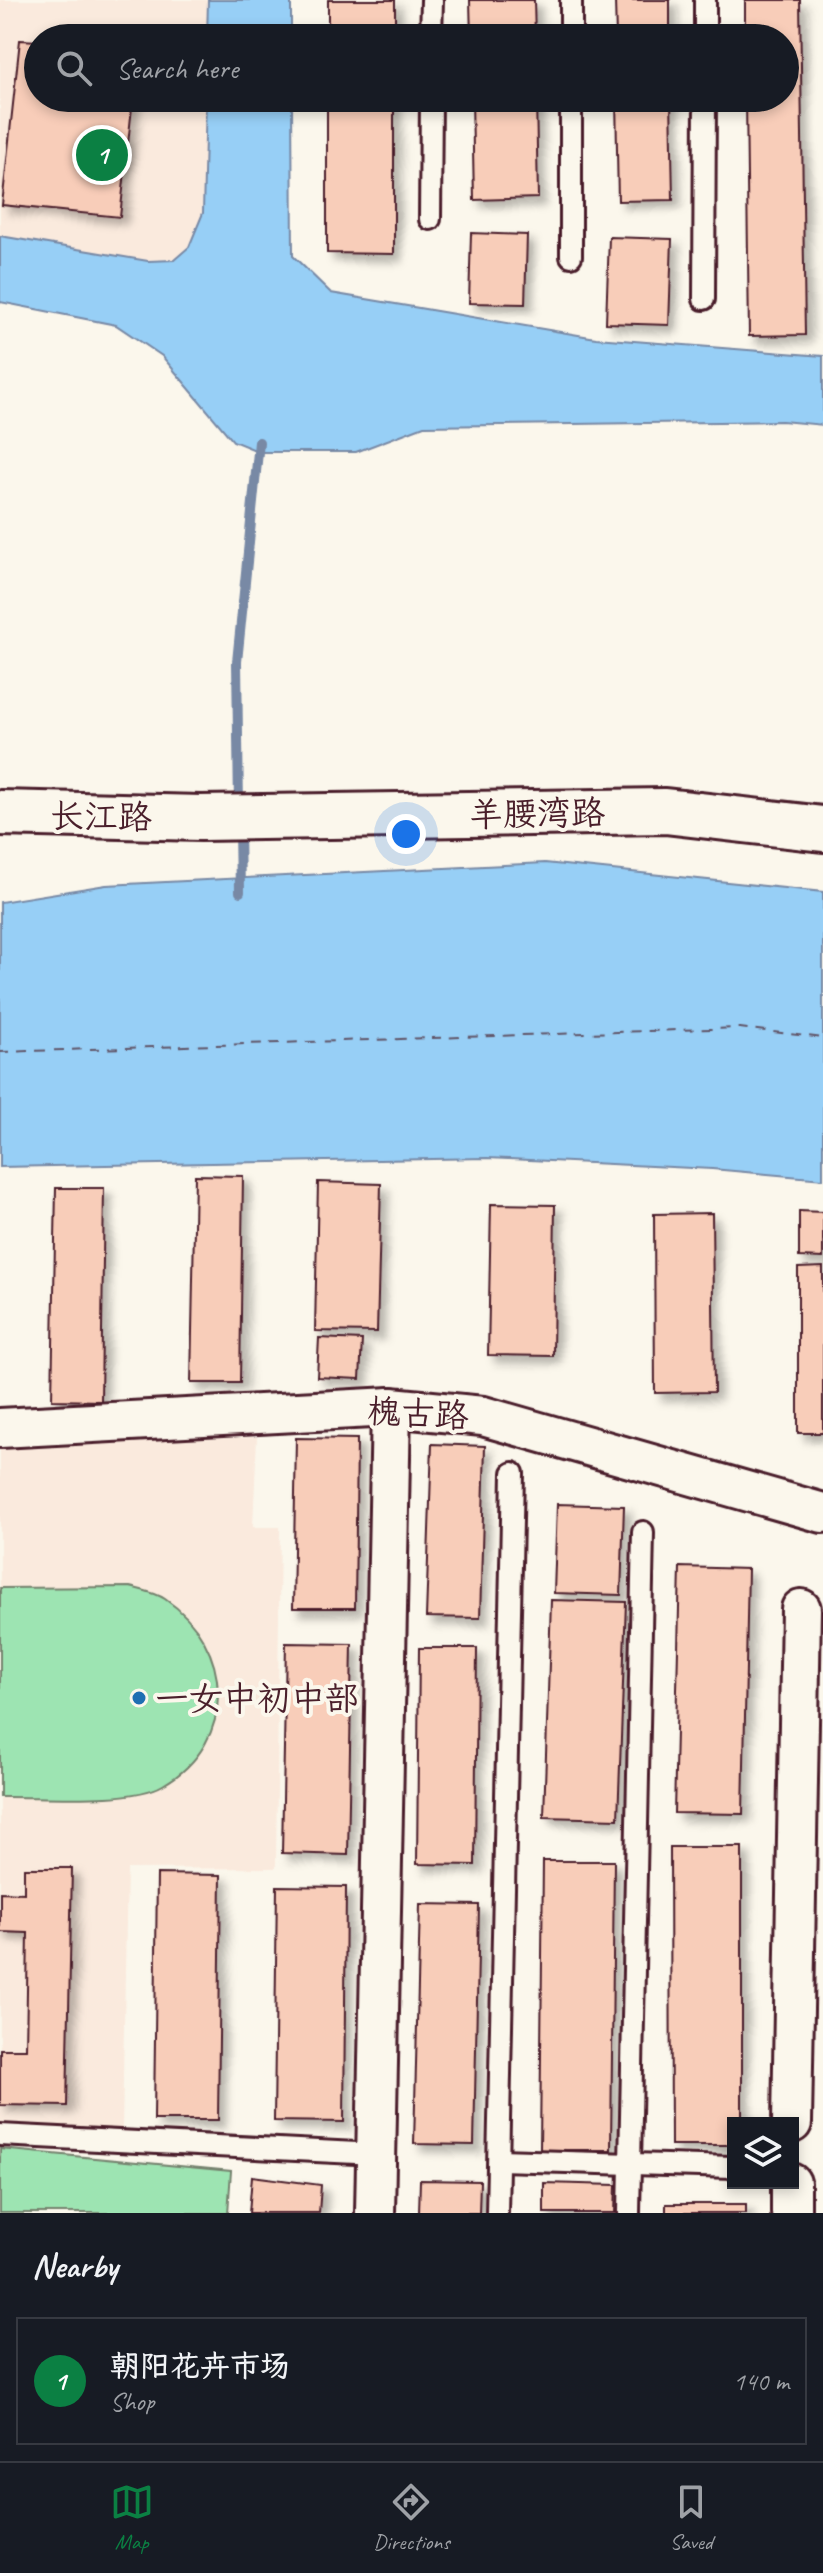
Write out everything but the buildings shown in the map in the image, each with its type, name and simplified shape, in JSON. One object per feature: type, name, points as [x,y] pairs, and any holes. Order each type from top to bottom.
[{"type":"street","name":"羊腰湾路","points":[[201,818],[665,811],[823,829]]},
{"type":"street","name":"长江路","points":[[0,813],[201,818]]},
{"type":"street","name":"槐古路","points":[[0,1428],[391,1407],[483,1416],[823,1513]]},
{"type":"street","points":[[375,2213],[391,1407]]},
{"type":"street","points":[[792,2117],[801,1609]]},
{"type":"street","points":[[791,2189],[791,2213]]},
{"type":"lane","points":[[431,24],[432,0]]},
{"type":"lane","points":[[571,0],[571,24]]},
{"type":"lane","points":[[705,0],[705,24]]},
{"type":"lane","points":[[430,219],[431,112]]},
{"type":"lane","points":[[571,112],[571,256]]},
{"type":"lane","points":[[704,299],[705,112]]},
{"type":"lane","points":[[497,2213],[513,1473]]},
{"type":"lane","points":[[629,2213],[643,1532]]},
{"type":"lane","points":[[0,2135],[376,2154]]},
{"type":"lane","points":[[499,2160],[727,2167]]},
{"type":"shaded area","points":[[0,0],[208,0],[207,24],[24,24],[24,112],[206,112],[203,213],[189,247],[174,260],[148,261],[0,236]]},
{"type":"shaded area","name":"一女中初中部","points":[[257,1437],[253,1527],[280,1527],[276,1868],[127,1869],[122,2131],[0,2124],[0,1446]]},
{"type":"green space","points":[[130,1587],[165,1599],[188,1618],[204,1641],[214,1667],[218,1693],[215,1719],[205,1744],[188,1767],[163,1785],[148,1791],[84,1798],[0,1797],[0,1588]]},
{"type":"green space","points":[[0,2149],[231,2171],[228,2213],[0,2213]]},
{"type":"water","points":[[208,0],[291,0],[291,24],[207,24]]},
{"type":"water","points":[[206,112],[292,112],[293,256],[331,293],[596,338],[823,356],[823,425],[782,421],[424,426],[356,452],[260,452],[233,441],[162,356],[116,325],[0,302],[0,236],[148,261],[174,260],[189,247],[203,213]]},
{"type":"water","points":[[545,863],[823,892],[823,1179],[712,1169],[487,1158],[0,1167],[0,902],[106,885]]},
{"type":"waterway","points":[[239,808],[237,662],[259,442]]},
{"type":"waterway","points":[[239,828],[240,892]]},
{"type":"ferry route","points":[[0,1052],[740,1028],[823,1038]]},
{"type":"place","name":"朝阳花卉市场","points":[[102,155]]},
{"type":"place","name":"一女中初中部","points":[[139,1698]]}]
